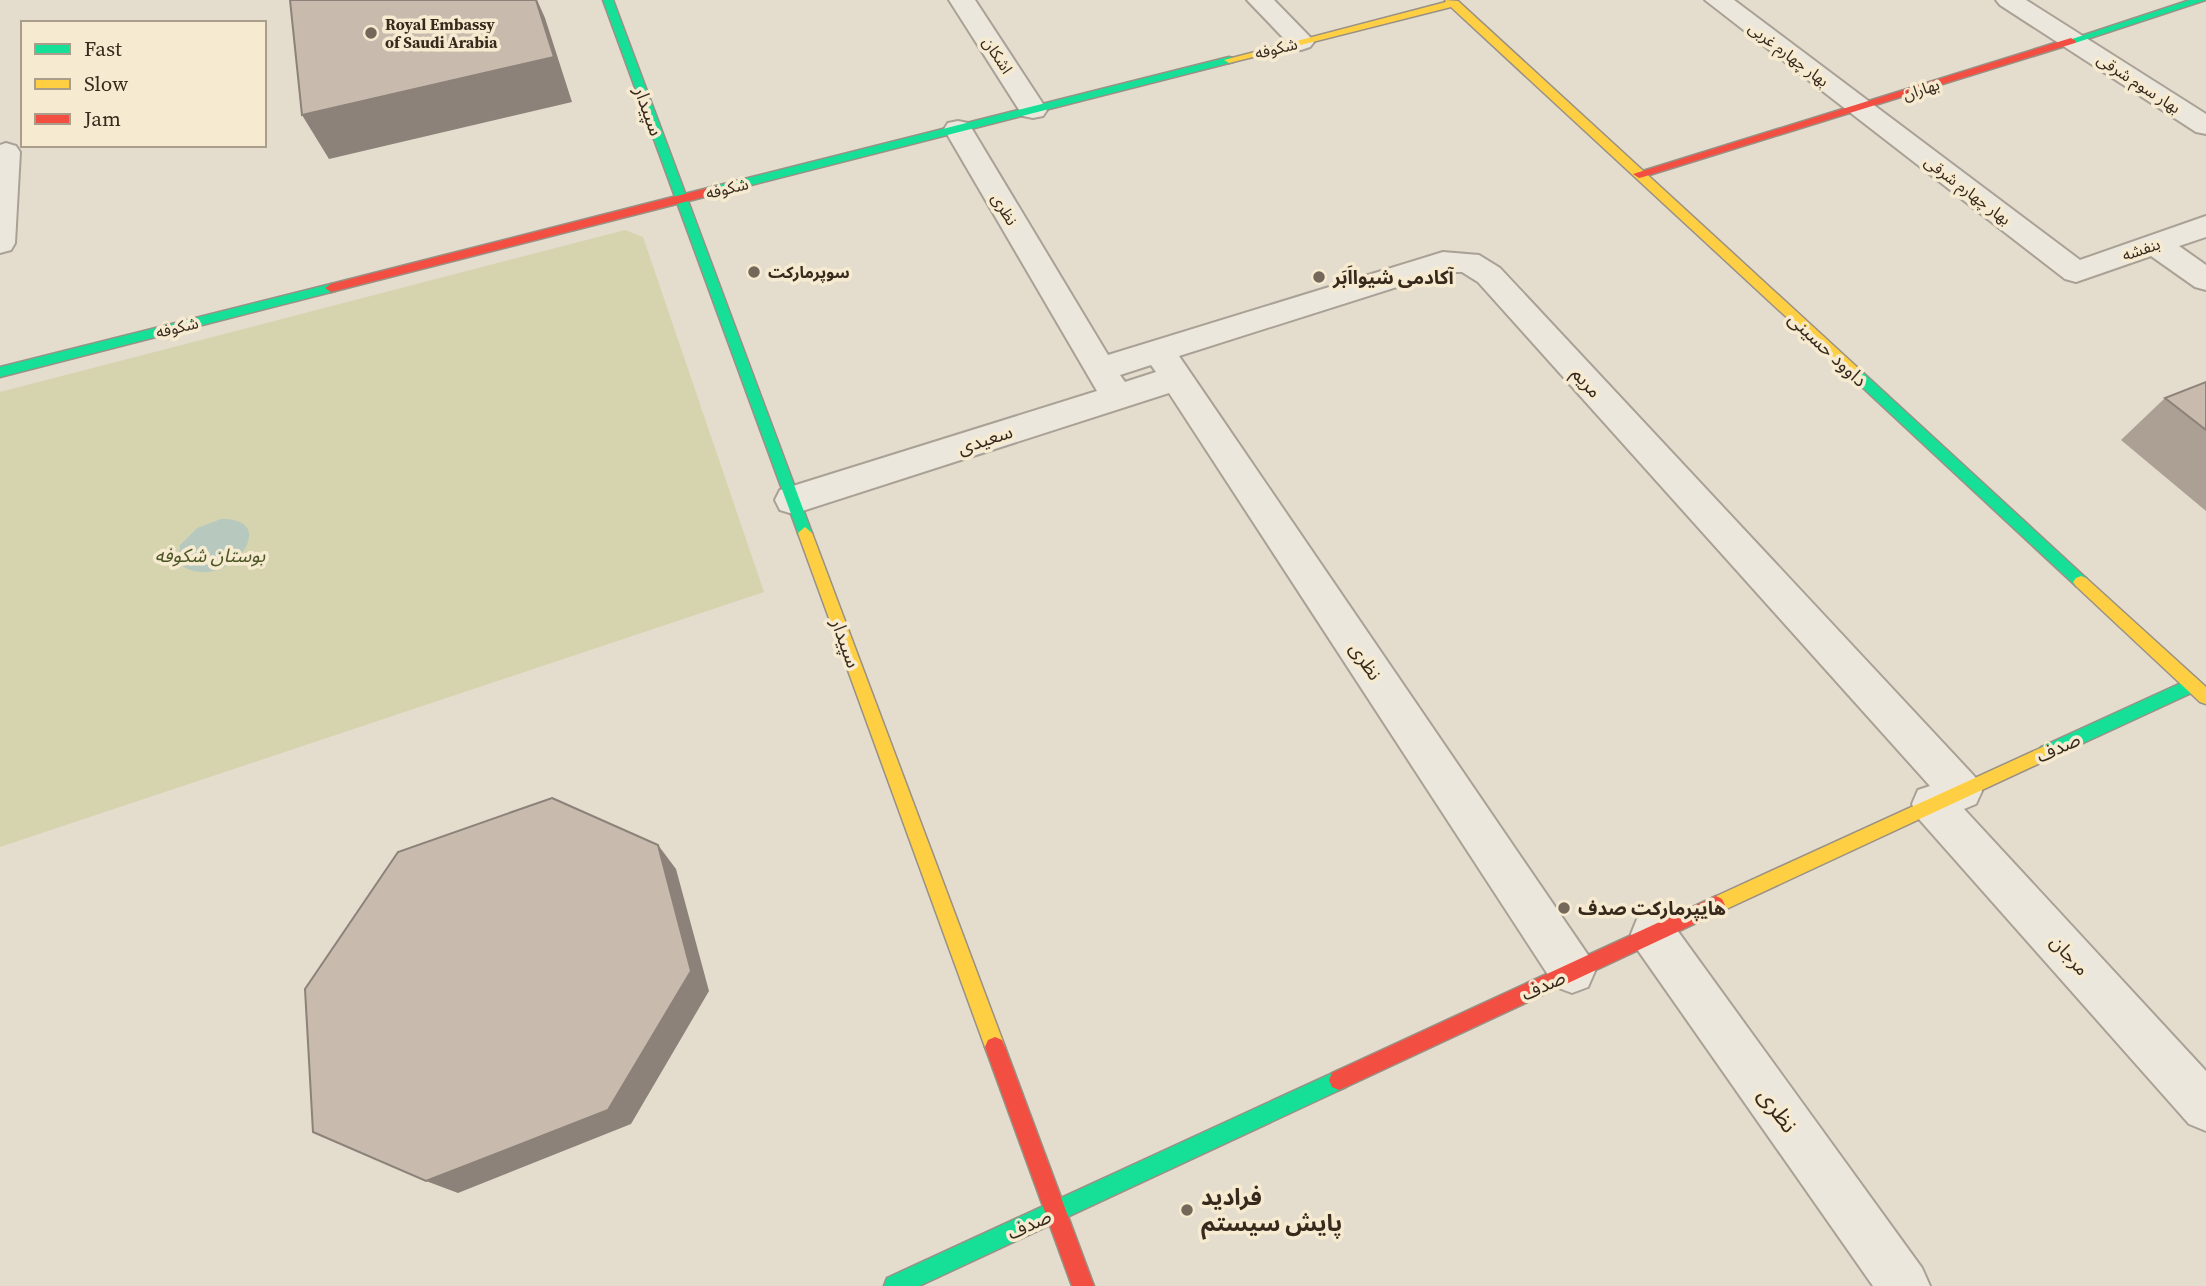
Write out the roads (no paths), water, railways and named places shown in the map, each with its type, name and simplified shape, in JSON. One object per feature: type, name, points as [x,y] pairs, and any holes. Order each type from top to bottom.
[{"type":"street","name":"سپیدار","points":[[608,0],[1083,1286]]},
{"type":"street","name":"اشکان","points":[[962,0],[1033,110]]},
{"type":"street","points":[[1260,0],[1301,42]]},
{"type":"street","name":"بهار چهارم غربی","points":[[1718,0],[1860,108]]},
{"type":"street","name":"بهار سوم شرقی","points":[[2009,0],[2206,126]]},
{"type":"street","name":"بهاران","points":[[1639,174],[1860,108],[2201,0]]},
{"type":"street","name":"شکوفه","points":[[0,372],[1452,2]]},
{"type":"street","name":"داوود حسینی","points":[[1452,2],[2206,698]]},
{"type":"street","name":"بهار چهارم شرقی","points":[[1860,108],[2076,271]]},
{"type":"street","name":"نظری","points":[[958,129],[1109,383]]},
{"type":"street","points":[[0,243],[6,152]]},
{"type":"street","name":"بنفشه","points":[[2076,271],[2206,226]]},
{"type":"street","points":[[2155,244],[2206,280]]},
{"type":"street","name":"مریم","points":[[1109,383],[1168,364],[1443,261],[1468,262],[1489,275],[1947,798]]},
{"type":"street","name":"نظری","points":[[1168,364],[1572,971]]},
{"type":"street","name":"سعیدی","points":[[793,500],[1109,383]]},
{"type":"street","name":"صدف","points":[[895,1286],[2192,685]]},
{"type":"street","name":"مرجان","points":[[1947,798],[2206,1107]]},
{"type":"street","name":"نظری","points":[[1653,934],[1904,1286]]},
{"type":"place","name":"Royal Embassy of Saudi Arabia","points":[[371,33]]},
{"type":"place","name":"سوپرمارکت","points":[[754,272]]},
{"type":"place","name":"آکادمی شیوااَبَر","points":[[1319,277]]},
{"type":"place","name":"هایپرمارکت صدف","points":[[1564,908]]},
{"type":"place","name":"فرادید پایش سیستم","points":[[1187,1210]]},
{"type":"park label","name":"بوستان شکوفه","points":[[210,555]]}]
